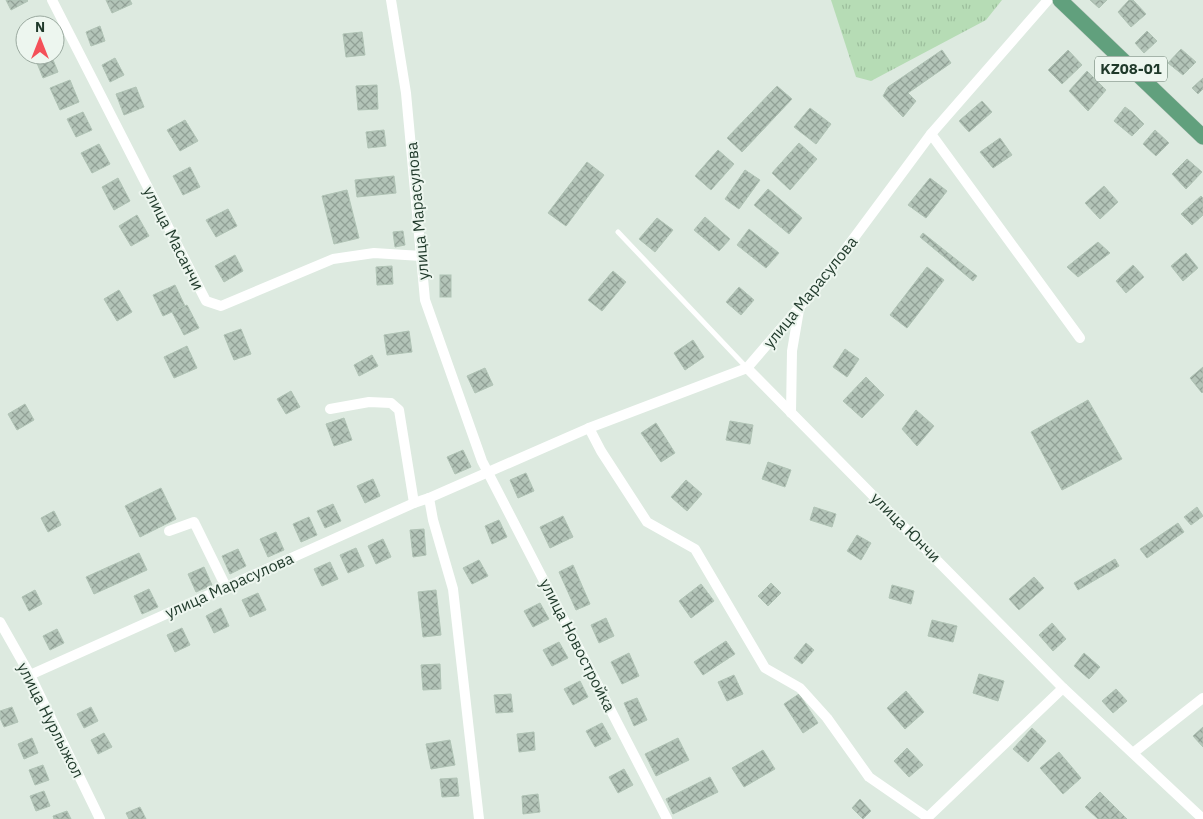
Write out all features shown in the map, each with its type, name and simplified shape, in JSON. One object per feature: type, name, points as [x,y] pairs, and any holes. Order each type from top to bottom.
[{"type":"main road","name":"KZ08-01","points":[[1060,0],[1203,137]]},
{"type":"street","name":"улица Масанчи","points":[[52,0],[206,301],[221,306],[333,260],[374,253],[421,256]]},
{"type":"street","name":"улица Марасулова","points":[[392,0],[406,93],[425,300],[482,461],[488,472]]},
{"type":"street","name":"улица Марасулова","points":[[30,675],[414,503],[589,428],[747,368],[828,273],[930,134],[1048,0]]},
{"type":"street","points":[[930,134],[1080,338]]},
{"type":"street","points":[[791,413],[792,351],[799,309]]},
{"type":"street","name":"улица Юнчи","points":[[747,368],[1063,688],[1203,819]]},
{"type":"street","points":[[330,409],[369,402],[390,403],[398,410],[414,503]]},
{"type":"street","points":[[589,428],[601,451],[647,522],[695,550],[765,668],[800,688],[827,718],[869,777],[926,818],[1063,688]]},
{"type":"street","name":"улица Новостройка","points":[[488,472],[668,819]]},
{"type":"street","points":[[429,498],[453,589],[479,819]]},
{"type":"street","points":[[168,531],[194,522],[226,587]]},
{"type":"street","name":"улица Нурлыжол","points":[[0,622],[30,675],[100,819]]},
{"type":"street","points":[[1134,754],[1203,698]]},
{"type":"lane","points":[[618,232],[747,368]]},
{"type":"green space","points":[[831,0],[1002,0],[986,20],[871,81],[856,77]]},
{"type":"building","points":[[6,0],[27,0],[28,1],[11,10]]},
{"type":"building","points":[[106,0],[130,0],[132,4],[112,13]]},
{"type":"building","points":[[1090,0],[1107,0],[1099,8]]},
{"type":"building","points":[[1129,0],[1133,0],[1146,14],[1131,27],[1118,12]]},
{"type":"building","points":[[100,26],[105,41],[91,46],[86,32]]},
{"type":"building","points":[[1147,31],[1157,41],[1144,53],[1135,43]]},
{"type":"building","points":[[362,32],[365,55],[346,57],[343,34]]},
{"type":"building","points":[[1181,49],[1196,62],[1183,75],[1168,63]]},
{"type":"building","points":[[942,50],[951,63],[908,93],[916,101],[903,117],[883,96],[888,87]]},
{"type":"building","points":[[1068,50],[1082,65],[1062,84],[1048,70]]},
{"type":"building","points":[[115,58],[124,75],[110,82],[102,65]]},
{"type":"building","points":[[38,65],[55,65],[58,72],[43,78]]},
{"type":"building","points":[[1087,71],[1106,90],[1088,111],[1069,91]]},
{"type":"building","points":[[1203,78],[1203,89],[1198,94],[1192,88]]},
{"type":"building","points":[[70,80],[79,102],[60,110],[50,88]]},
{"type":"building","points":[[377,85],[378,109],[358,110],[356,86]]},
{"type":"building","points":[[777,86],[792,99],[742,152],[727,138]]},
{"type":"building","points":[[136,87],[144,107],[124,115],[116,94]]},
{"type":"building","points":[[982,101],[992,112],[969,132],[959,121]]},
{"type":"building","points":[[1125,107],[1144,124],[1132,136],[1114,121]]},
{"type":"building","points":[[810,108],[831,124],[816,144],[794,127]]},
{"type":"building","points":[[83,112],[92,130],[76,137],[67,119]]},
{"type":"building","points":[[185,120],[198,141],[180,151],[167,130]]},
{"type":"building","points":[[384,130],[386,146],[368,148],[366,132]]},
{"type":"building","points":[[1155,130],[1169,143],[1156,156],[1143,144]]},
{"type":"building","points":[[1000,138],[1012,155],[993,168],[980,152]]},
{"type":"building","points":[[799,143],[817,159],[790,190],[772,173]]},
{"type":"building","points":[[99,144],[110,164],[92,173],[81,153]]},
{"type":"building","points":[[718,150],[734,164],[711,190],[695,176]]},
{"type":"building","points":[[1187,159],[1202,172],[1186,189],[1172,174]]},
{"type":"building","points":[[587,162],[604,175],[566,226],[548,213]]},
{"type":"building","points":[[190,167],[200,187],[183,195],[173,176]]},
{"type":"building","points":[[745,170],[760,180],[739,209],[725,199]]},
{"type":"building","points":[[394,176],[396,193],[357,197],[355,180]]},
{"type":"building","points":[[118,178],[130,201],[114,210],[102,187]]},
{"type":"building","points":[[930,178],[947,191],[926,218],[908,205]]},
{"type":"building","points":[[1104,186],[1118,202],[1100,219],[1085,203]]},
{"type":"building","points":[[768,189],[802,218],[789,234],[754,205]]},
{"type":"building","points":[[347,190],[359,238],[334,244],[322,196]]},
{"type":"building","points":[[1201,196],[1203,198],[1203,215],[1192,225],[1181,214]]},
{"type":"building","points":[[228,209],[237,226],[216,237],[206,220]]},
{"type":"building","points":[[137,215],[149,236],[131,246],[119,226]]},
{"type":"building","points":[[705,217],[730,239],[719,251],[694,230]]},
{"type":"building","points":[[657,218],[673,230],[655,252],[639,239]]},
{"type":"building","points":[[749,229],[779,253],[766,268],[737,245]]},
{"type":"building","points":[[403,231],[405,245],[395,247],[393,232]]},
{"type":"building","points":[[923,233],[977,276],[973,281],[920,237]]},
{"type":"building","points":[[1098,242],[1110,253],[1078,277],[1067,267]]},
{"type":"building","points":[[1186,253],[1198,268],[1183,281],[1171,266]]},
{"type":"building","points":[[235,255],[243,271],[224,282],[215,266]]},
{"type":"building","points":[[1133,265],[1144,277],[1126,293],[1116,281]]},
{"type":"building","points":[[392,266],[393,284],[377,285],[376,267]]},
{"type":"building","points":[[927,267],[944,280],[907,328],[890,315]]},
{"type":"building","points":[[613,271],[626,282],[602,311],[588,300]]},
{"type":"building","points":[[440,275],[451,275],[451,297],[440,297]]},
{"type":"building","points":[[175,285],[185,306],[163,316],[153,295]]},
{"type":"building","points":[[739,287],[754,300],[741,315],[726,302]]},
{"type":"building","points":[[119,290],[132,312],[117,321],[104,299]]},
{"type":"building","points":[[187,305],[199,328],[184,335],[172,312]]},
{"type":"building","points":[[241,329],[251,354],[234,360],[224,335]]},
{"type":"building","points":[[409,331],[412,352],[387,355],[384,335]]},
{"type":"building","points":[[693,340],[704,357],[685,370],[674,353]]},
{"type":"building","points":[[187,346],[197,368],[174,378],[164,357]]},
{"type":"building","points":[[845,349],[859,359],[847,377],[833,367]]},
{"type":"building","points":[[372,355],[378,366],[359,376],[354,365]]},
{"type":"building","points":[[1203,367],[1203,392],[1202,393],[1190,378]]},
{"type":"building","points":[[485,368],[493,385],[475,393],[467,376]]},
{"type":"building","points":[[866,377],[884,395],[862,418],[843,401]]},
{"type":"building","points":[[291,391],[300,407],[286,414],[277,399]]},
{"type":"building","points":[[1088,400],[1122,459],[1062,490],[1031,432]]},
{"type":"building","points":[[25,404],[34,420],[17,430],[8,414]]},
{"type":"building","points":[[916,410],[934,426],[917,446],[902,429]]},
{"type":"building","points":[[344,418],[352,440],[334,446],[326,424]]},
{"type":"building","points":[[730,421],[753,425],[750,444],[726,440]]},
{"type":"building","points":[[656,423],[675,453],[661,462],[641,433]]},
{"type":"building","points":[[463,450],[471,467],[455,474],[447,457]]},
{"type":"building","points":[[768,462],[791,470],[785,487],[762,479]]},
{"type":"building","points":[[526,473],[534,491],[518,498],[510,480]]},
{"type":"building","points":[[373,479],[380,496],[365,503],[357,486]]},
{"type":"building","points":[[686,480],[702,494],[687,511],[671,497]]},
{"type":"building","points":[[161,488],[176,519],[140,537],[125,506]]},
{"type":"building","points":[[333,504],[341,521],[325,528],[317,511]]},
{"type":"building","points":[[814,507],[836,514],[832,527],[810,520]]},
{"type":"building","points":[[1197,507],[1203,516],[1191,525],[1184,517]]},
{"type":"building","points":[[54,511],[61,525],[48,532],[41,518]]},
{"type":"building","points":[[563,516],[573,537],[550,548],[540,527]]},
{"type":"building","points":[[309,517],[317,535],[301,542],[293,524]]},
{"type":"building","points":[[499,520],[507,537],[492,544],[485,526]]},
{"type":"building","points":[[1178,523],[1184,532],[1147,558],[1140,549]]},
{"type":"building","points":[[424,529],[426,555],[413,557],[410,530]]},
{"type":"building","points":[[276,532],[284,550],[268,557],[260,539]]},
{"type":"building","points":[[857,535],[871,543],[861,560],[847,551]]},
{"type":"building","points":[[383,539],[391,557],[376,564],[368,546]]},
{"type":"building","points":[[356,548],[364,566],[348,573],[340,555]]},
{"type":"building","points":[[238,549],[246,566],[230,574],[222,556]]},
{"type":"building","points":[[139,553],[147,570],[94,594],[86,577]]},
{"type":"building","points":[[1115,559],[1119,566],[1078,590],[1074,583]]},
{"type":"building","points":[[479,560],[488,576],[472,584],[463,568]]},
{"type":"building","points":[[330,562],[338,579],[322,586],[314,569]]},
{"type":"building","points":[[573,565],[590,604],[576,610],[559,572]]},
{"type":"building","points":[[204,567],[212,585],[196,592],[188,574]]},
{"type":"building","points":[[1034,577],[1044,588],[1019,610],[1009,599]]},
{"type":"building","points":[[771,583],[781,593],[768,606],[758,596]]},
{"type":"building","points":[[701,584],[714,601],[691,618],[679,601]]},
{"type":"building","points":[[892,585],[914,591],[911,604],[889,598]]},
{"type":"building","points":[[149,589],[158,607],[142,614],[134,596]]},
{"type":"building","points":[[35,590],[42,604],[29,611],[22,597]]},
{"type":"building","points":[[436,590],[441,635],[423,637],[418,592]]},
{"type":"building","points":[[258,593],[266,610],[250,617],[242,600]]},
{"type":"building","points":[[540,603],[549,619],[533,627],[524,611]]},
{"type":"building","points":[[221,608],[229,626],[214,633],[206,616]]},
{"type":"building","points":[[606,618],[614,636],[599,643],[591,625]]},
{"type":"building","points":[[932,620],[957,626],[953,642],[928,636]]},
{"type":"building","points":[[1052,623],[1066,639],[1053,651],[1039,635]]},
{"type":"building","points":[[182,628],[190,645],[175,652],[167,635]]},
{"type":"building","points":[[57,629],[64,643],[50,650],[43,636]]},
{"type":"building","points":[[726,641],[735,654],[703,675],[694,662]]},
{"type":"building","points":[[559,642],[568,658],[552,666],[543,650]]},
{"type":"building","points":[[806,643],[814,650],[802,664],[794,658]]},
{"type":"building","points":[[629,653],[639,676],[622,684],[611,662]]},
{"type":"building","points":[[1084,653],[1100,667],[1089,679],[1074,666]]},
{"type":"building","points":[[440,664],[441,689],[423,690],[421,665]]},
{"type":"building","points":[[979,674],[1004,681],[998,701],[973,693]]},
{"type":"building","points":[[734,675],[743,694],[727,701],[718,682]]},
{"type":"building","points":[[580,681],[588,697],[573,705],[564,689]]},
{"type":"building","points":[[1116,689],[1127,701],[1113,713],[1102,701]]},
{"type":"building","points":[[906,691],[924,712],[905,729],[887,708]]},
{"type":"building","points":[[511,694],[513,712],[496,713],[494,695]]},
{"type":"building","points":[[799,694],[818,723],[803,733],[784,704]]},
{"type":"building","points":[[637,698],[647,720],[634,726],[624,703]]},
{"type":"building","points":[[12,707],[18,722],[4,727],[0,718],[0,711]]},
{"type":"building","points":[[91,707],[98,721],[84,728],[77,714]]},
{"type":"building","points":[[602,723],[611,739],[595,747],[586,731]]},
{"type":"building","points":[[1203,727],[1203,747],[1193,736]]},
{"type":"building","points":[[1032,728],[1046,741],[1028,762],[1013,749]]},
{"type":"building","points":[[534,732],[535,750],[519,752],[517,734]]},
{"type":"building","points":[[104,733],[112,747],[98,754],[91,740]]},
{"type":"building","points":[[32,738],[38,753],[24,759],[18,744]]},
{"type":"building","points":[[678,738],[689,760],[656,776],[645,754]]},
{"type":"building","points":[[450,740],[455,765],[431,769],[426,744]]},
{"type":"building","points":[[907,748],[923,765],[909,777],[894,761]]},
{"type":"building","points":[[763,750],[775,769],[744,787],[732,768]]},
{"type":"building","points":[[1059,752],[1081,778],[1063,794],[1040,768]]},
{"type":"building","points":[[43,765],[49,780],[35,785],[29,770]]},
{"type":"building","points":[[624,769],[633,785],[618,793],[609,777]]},
{"type":"building","points":[[710,777],[718,792],[673,814],[666,799]]},
{"type":"building","points":[[457,778],[459,796],[442,797],[440,779]]},
{"type":"building","points":[[44,791],[50,806],[36,811],[30,796]]},
{"type":"building","points":[[1100,792],[1127,819],[1098,819],[1085,807]]},
{"type":"building","points":[[538,794],[540,812],[523,814],[522,796]]},
{"type":"building","points":[[860,799],[871,811],[863,819],[852,808]]},
{"type":"building","points":[[140,807],[146,819],[129,819],[126,813]]},
{"type":"building","points":[[67,811],[71,819],[54,819],[53,816]]}]
